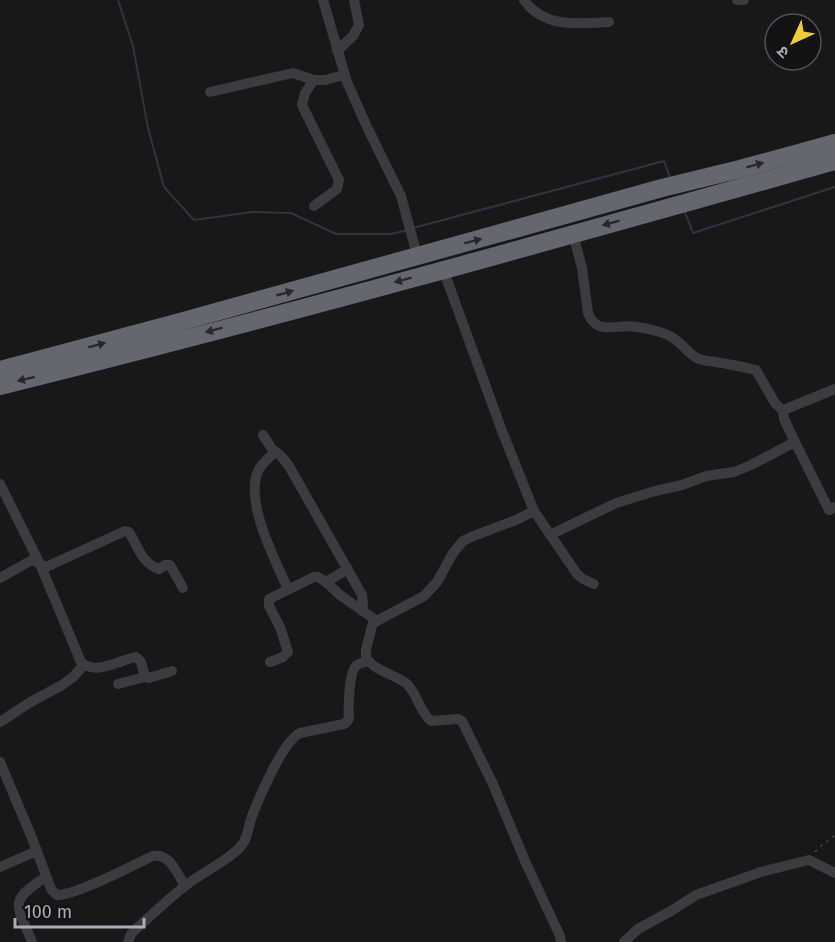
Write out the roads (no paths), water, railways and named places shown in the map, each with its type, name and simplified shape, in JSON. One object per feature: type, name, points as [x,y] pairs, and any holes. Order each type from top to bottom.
[{"type":"highway","points":[[0,370],[662,188],[835,143]]},
{"type":"highway","points":[[0,386],[94,363],[573,234],[835,160]]},
{"type":"street","points":[[323,0],[345,75],[400,196],[417,255]]},
{"type":"street","points":[[337,51],[353,36],[359,25],[354,0]]},
{"type":"street","points":[[524,0],[536,13],[548,20],[579,24],[609,22]]},
{"type":"street","points":[[737,0],[744,0]]},
{"type":"street","points":[[210,92],[293,73],[315,80],[345,75]]},
{"type":"street","points":[[314,206],[337,189],[339,180],[302,105],[305,93],[315,80]]},
{"type":"street","points":[[573,234],[582,267],[590,318],[600,327],[636,326],[651,330],[676,339],[698,358],[756,370],[775,403],[783,411],[784,419],[829,510],[835,507]]},
{"type":"street","points":[[443,269],[534,511],[577,573],[594,584]]},
{"type":"street","points":[[783,411],[835,389]]},
{"type":"street","points":[[263,435],[293,472],[348,569],[362,595],[362,611]]},
{"type":"street","points":[[550,535],[616,503],[706,476],[734,472],[795,442]]},
{"type":"street","points":[[275,452],[261,466],[256,479],[255,491],[262,531],[288,589]]},
{"type":"street","points":[[0,484],[40,564],[81,662],[84,665],[99,668],[136,657],[141,662],[145,677]]},
{"type":"street","points":[[534,511],[463,542],[453,553],[437,582],[424,596],[374,623],[366,656],[374,666],[407,684],[431,721],[458,719],[462,721],[492,782],[561,942]]},
{"type":"street","points":[[0,578],[32,560],[46,567],[128,531],[142,556],[156,569],[170,565],[183,588]]},
{"type":"street","points":[[326,582],[348,569]]},
{"type":"street","points":[[270,662],[283,657],[288,652],[280,627],[269,606],[269,599],[314,576],[326,582],[340,595],[377,621]]},
{"type":"street","points":[[128,942],[131,934],[137,928],[185,886],[232,854],[243,843],[265,786],[294,736],[347,722],[354,668],[360,663],[369,661]]},
{"type":"street","points":[[0,722],[62,685],[84,665]]},
{"type":"street","points":[[118,684],[172,671]]},
{"type":"street","points":[[0,762],[51,889],[57,895],[65,895],[158,855],[166,858],[185,886]]},
{"type":"street","points":[[0,867],[37,851]]},
{"type":"street","points":[[624,942],[638,929],[696,895],[761,872],[808,860],[835,873]]},
{"type":"street","points":[[32,942],[18,908],[19,901],[26,890],[46,877]]},
{"type":"waterway","points":[[118,0],[133,46],[148,128],[164,187],[194,220],[252,212],[291,213],[336,234],[391,234],[408,230]]},
{"type":"waterway","points":[[413,228],[664,161],[671,180]]},
{"type":"waterway","points":[[684,210],[693,233],[835,187]]}]
